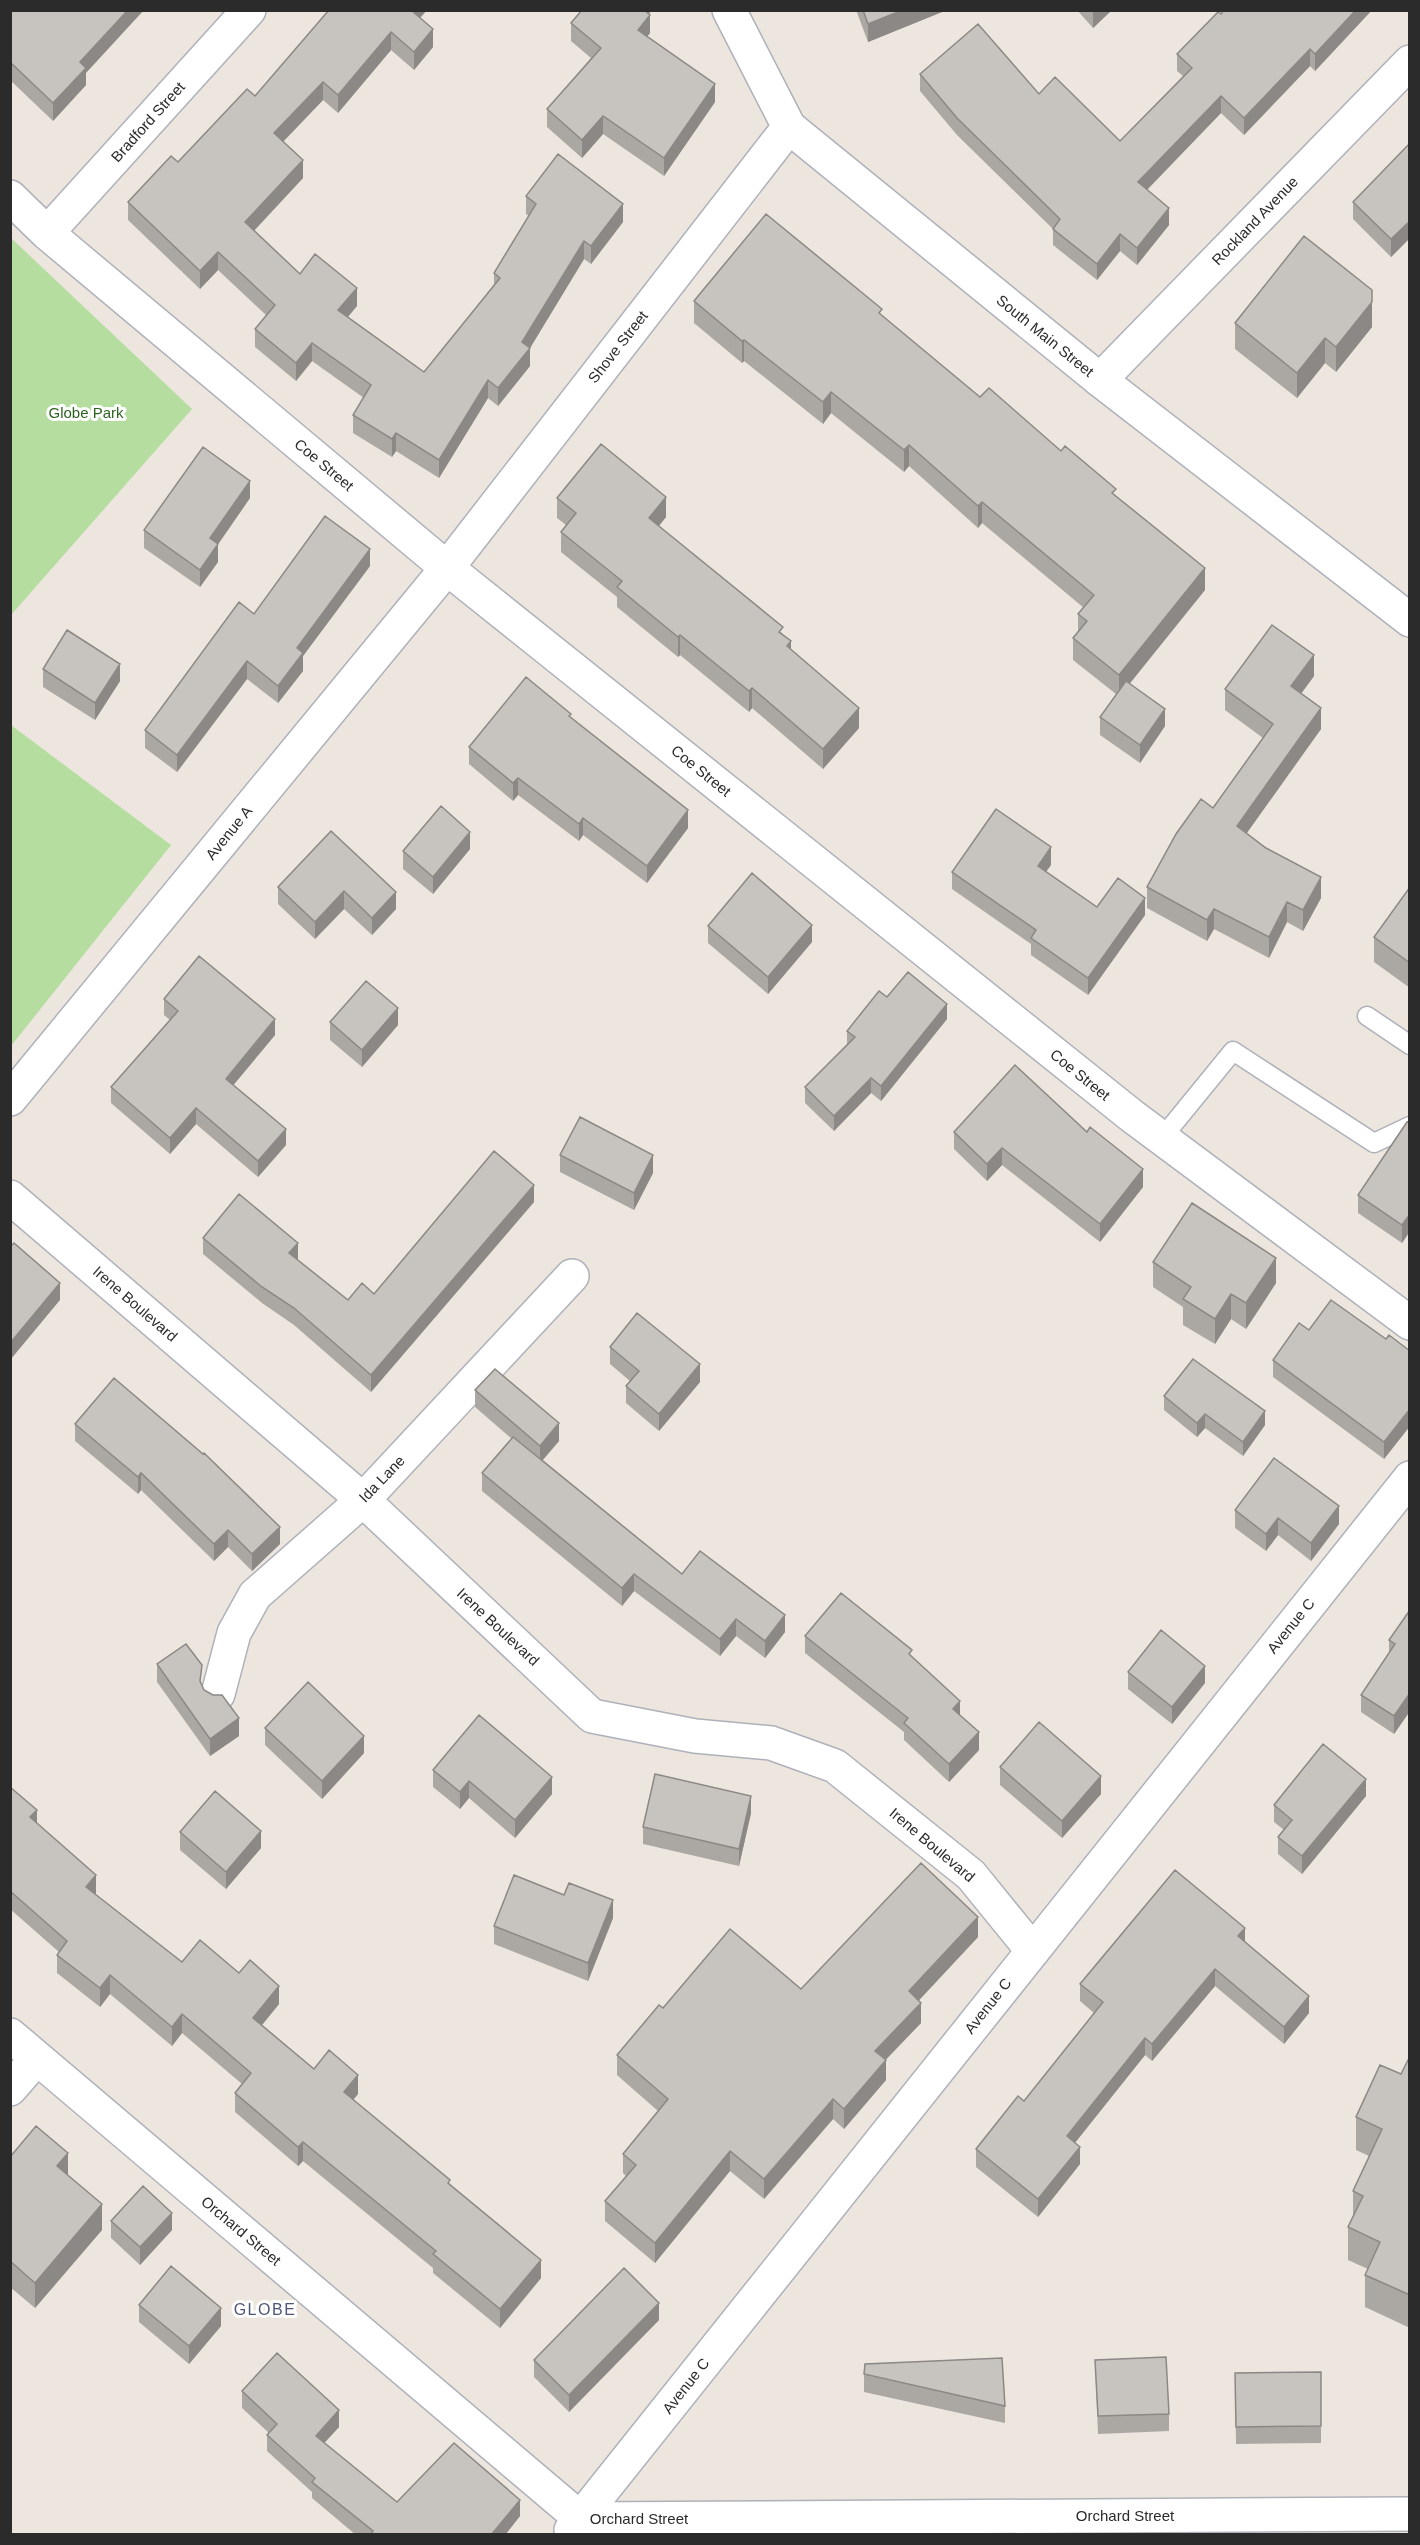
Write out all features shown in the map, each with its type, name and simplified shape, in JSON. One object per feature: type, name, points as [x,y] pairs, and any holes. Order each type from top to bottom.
[{"type":"street","name":"Bradford Street","points":[[47,233],[249,10]]},
{"type":"street","name":"South Main Street","points":[[729,10],[789,128],[1100,380],[1410,620]]},
{"type":"street","name":"Rockland Avenue","points":[[1100,380],[1410,62]]},
{"type":"street","name":"Shove Street","points":[[447,568],[789,128]]},
{"type":"street","name":"Coe Street","points":[[10,197],[47,233],[447,568],[1162,1138],[1410,1323]]},
{"type":"street","name":"Avenue A","points":[[10,1099],[447,568]]},
{"type":"street","name":"Irene Boulevard","points":[[10,1197],[363,1500],[592,1716],[696,1736],[771,1743],[835,1767],[971,1875],[1032,1950]]},
{"type":"street","name":"Ida Lane","points":[[218,1694],[234,1633],[255,1595],[363,1500],[572,1276]]},
{"type":"street","name":"Avenue C","points":[[574,2527],[1410,1478]]},
{"type":"street","name":"Orchard Street","points":[[10,2035],[574,2527],[1410,2514]]},
{"type":"street","points":[[10,2089],[37,2058]]},
{"type":"lane","points":[[1368,1016],[1410,1045]]},
{"type":"lane","points":[[1162,1138],[1233,1051],[1374,1143],[1410,1126]]},
{"type":"green space","name":"Globe Park","points":[[11,238],[192,409],[11,615]]},
{"type":"green space","points":[[11,725],[171,845],[10,1046]]},
{"type":"building","points":[[10,10],[128,10],[80,62],[86,68],[53,103],[10,62]]},
{"type":"building","points":[[329,10],[411,10],[433,29],[414,52],[391,32],[338,95],[323,82],[274,133],[303,160],[245,222],[300,274],[315,254],[357,288],[338,310],[424,372],[500,278],[494,273],[536,204],[526,196],[558,154],[623,204],[591,246],[584,241],[522,342],[530,348],[498,388],[488,380],[439,460],[396,433],[392,439],[353,415],[371,385],[312,343],[296,363],[255,329],[275,305],[218,252],[200,271],[128,202],[171,156],[178,162],[247,89],[255,96]]},
{"type":"building","points":[[582,10],[644,10],[650,15],[638,30],[715,84],[664,158],[603,116],[582,140],[547,109],[601,48],[571,23]]},
{"type":"building","points":[[863,10],[903,10],[868,24]]},
{"type":"building","points":[[1224,10],[1356,10],[1315,54],[1310,49],[1244,118],[1221,96],[1138,182],[1169,208],[1137,248],[1120,234],[1097,264],[1053,229],[1060,219],[957,118],[920,74],[978,24],[1039,94],[1055,77],[1120,141],[1192,68],[1177,54],[1218,12],[1221,14]]},
{"type":"building","points":[[1410,143],[1410,221],[1391,239],[1353,202]]},
{"type":"building","points":[[766,214],[882,309],[879,313],[980,397],[989,388],[1061,451],[1065,446],[1116,489],[1112,493],[1205,568],[1119,675],[1073,638],[1087,621],[1078,614],[1094,595],[982,502],[978,506],[909,445],[904,450],[831,392],[823,402],[744,340],[742,341],[694,301]]},
{"type":"building","points":[[1304,236],[1372,290],[1372,302],[1336,347],[1325,338],[1297,373],[1235,323]]},
{"type":"building","points":[[601,444],[666,497],[649,518],[783,627],[779,632],[791,641],[787,646],[859,708],[823,749],[752,688],[749,691],[617,587],[622,581],[561,532],[576,513],[557,498]]},
{"type":"building","points":[[203,447],[250,481],[210,538],[218,544],[200,570],[144,530]]},
{"type":"building","points":[[325,516],[370,549],[297,648],[303,653],[278,686],[247,661],[177,755],[145,730],[239,602],[254,614]]},
{"type":"building","points":[[1272,625],[1314,655],[1291,686],[1321,708],[1237,826],[1266,848],[1321,877],[1303,910],[1287,902],[1269,937],[1214,909],[1207,920],[1147,887],[1176,834],[1201,799],[1213,808],[1273,724],[1225,689]]},
{"type":"building","points":[[67,630],[120,664],[95,703],[43,669]]},
{"type":"building","points":[[526,677],[571,714],[569,716],[688,810],[647,866],[583,818],[579,824],[518,778],[513,783],[469,747]]},
{"type":"building","points":[[1126,681],[1165,709],[1140,745],[1100,717]]},
{"type":"building","points":[[441,806],[470,832],[433,877],[403,851]]},
{"type":"building","points":[[996,809],[1051,847],[1038,866],[1097,907],[1118,878],[1145,898],[1088,978],[1031,938],[1036,930],[952,872]]},
{"type":"building","points":[[331,831],[396,892],[372,918],[344,891],[315,922],[278,887]]},
{"type":"building","points":[[752,873],[812,925],[768,977],[708,926]]},
{"type":"building","points":[[1410,887],[1410,963],[1374,937]]},
{"type":"building","points":[[199,956],[275,1019],[226,1079],[286,1129],[258,1161],[196,1108],[170,1138],[111,1087],[178,1011],[164,999]]},
{"type":"building","points":[[908,972],[947,1004],[881,1086],[871,1078],[834,1116],[805,1087],[855,1037],[847,1031],[879,991],[887,997]]},
{"type":"building","points":[[366,981],[398,1008],[362,1050],[330,1022]]},
{"type":"building","points":[[1015,1065],[1087,1132],[1090,1127],[1143,1169],[1100,1224],[1002,1148],[987,1164],[954,1132]]},
{"type":"building","points":[[580,1117],[653,1155],[634,1193],[560,1155]]},
{"type":"building","points":[[1410,1121],[1410,1214],[1402,1225],[1358,1195],[1407,1122]]},
{"type":"building","points":[[494,1151],[534,1185],[371,1375],[294,1308],[262,1287],[203,1238],[239,1194],[298,1243],[289,1253],[348,1300],[362,1283],[374,1294]]},
{"type":"building","points":[[1192,1203],[1276,1258],[1246,1303],[1231,1294],[1215,1319],[1183,1299],[1191,1287],[1153,1262]]},
{"type":"building","points":[[14,1243],[60,1283],[11,1342],[10,1247]]},
{"type":"building","points":[[1331,1300],[1386,1339],[1389,1335],[1410,1351],[1410,1409],[1384,1442],[1273,1360],[1299,1323],[1309,1330]]},
{"type":"building","points":[[637,1313],[700,1364],[659,1414],[626,1386],[639,1371],[610,1347]]},
{"type":"building","points":[[1193,1359],[1265,1411],[1243,1442],[1205,1414],[1197,1423],[1164,1396]]},
{"type":"building","points":[[495,1369],[559,1423],[540,1446],[475,1390]]},
{"type":"building","points":[[114,1378],[204,1453],[280,1527],[252,1554],[228,1530],[214,1544],[141,1473],[138,1477],[75,1424]]},
{"type":"building","points":[[513,1437],[682,1574],[700,1551],[785,1615],[765,1641],[736,1619],[720,1639],[634,1574],[622,1588],[482,1473]]},
{"type":"building","points":[[1274,1458],[1339,1506],[1311,1543],[1278,1518],[1266,1534],[1235,1510]]},
{"type":"building","points":[[841,1593],[912,1650],[909,1654],[960,1701],[953,1709],[979,1732],[949,1764],[904,1723],[908,1718],[805,1636]]},
{"type":"building","points":[[1410,1610],[1410,1693],[1394,1716],[1361,1695],[1395,1644],[1389,1640]]},
{"type":"building","points":[[1161,1630],[1205,1666],[1172,1707],[1128,1672]]},
{"type":"building","points":[[186,1644],[202,1665],[200,1681],[204,1690],[213,1695],[222,1695],[239,1718],[210,1739],[157,1664]]},
{"type":"building","points":[[308,1682],[364,1736],[322,1781],[265,1728]]},
{"type":"building","points":[[479,1715],[552,1777],[515,1820],[469,1781],[460,1792],[433,1770]]},
{"type":"building","points":[[1039,1722],[1101,1776],[1062,1821],[1000,1767]]},
{"type":"building","points":[[1323,1744],[1366,1779],[1302,1856],[1278,1837],[1292,1820],[1274,1805]]},
{"type":"building","points":[[655,1774],[751,1796],[739,1849],[643,1827]]},
{"type":"building","points":[[10,1787],[37,1810],[30,1817],[96,1875],[86,1887],[182,1962],[200,1940],[239,1973],[250,1960],[279,1986],[253,2018],[314,2069],[329,2050],[358,2075],[344,2092],[450,2180],[448,2183],[541,2260],[500,2309],[433,2254],[436,2251],[303,2142],[298,2147],[235,2093],[251,2073],[182,2014],[172,2027],[110,1975],[100,1988],[57,1955],[67,1941],[10,1891]]},
{"type":"building","points":[[215,1791],[261,1831],[226,1872],[180,1832]]},
{"type":"building","points":[[921,1863],[978,1917],[909,1991],[921,2003],[875,2051],[886,2060],[844,2109],[833,2099],[764,2179],[730,2151],[655,2243],[605,2201],[636,2165],[623,2154],[668,2099],[617,2055],[659,2005],[663,2008],[730,1929],[801,1989]]},
{"type":"building","points":[[1175,1870],[1245,1928],[1238,1936],[1309,1996],[1284,2027],[1215,1969],[1152,2044],[1145,2038],[1067,2136],[1080,2147],[1038,2199],[976,2149],[1018,2096],[1024,2101],[1103,2002],[1080,1984]]},
{"type":"building","points":[[514,1875],[564,1895],[569,1883],[613,1900],[588,1963],[494,1926]]},
{"type":"building","points":[[1410,2056],[1410,2295],[1365,2275],[1380,2242],[1348,2227],[1363,2196],[1353,2191],[1382,2129],[1356,2117],[1380,2065],[1401,2074]]},
{"type":"building","points":[[36,2126],[68,2153],[57,2166],[102,2204],[35,2283],[10,2261],[10,2157]]},
{"type":"building","points":[[143,2186],[172,2213],[140,2247],[111,2221]]},
{"type":"building","points":[[171,2266],[221,2308],[189,2346],[139,2305]]},
{"type":"building","points":[[624,2268],[659,2303],[569,2395],[534,2360]]},
{"type":"building","points":[[277,2353],[339,2410],[316,2436],[397,2502],[454,2443],[520,2500],[491,2535],[370,2535],[373,2531],[312,2482],[315,2478],[267,2435],[277,2424],[242,2391]]},
{"type":"building","points":[[1166,2357],[1169,2414],[1098,2416],[1095,2360]]},
{"type":"building","points":[[1002,2358],[1005,2406],[864,2374],[865,2364]]},
{"type":"building","points":[[1321,2372],[1321,2426],[1236,2427],[1235,2373]]},
{"type":"district","name":"GLOBE","points":[[265,2309]]}]
